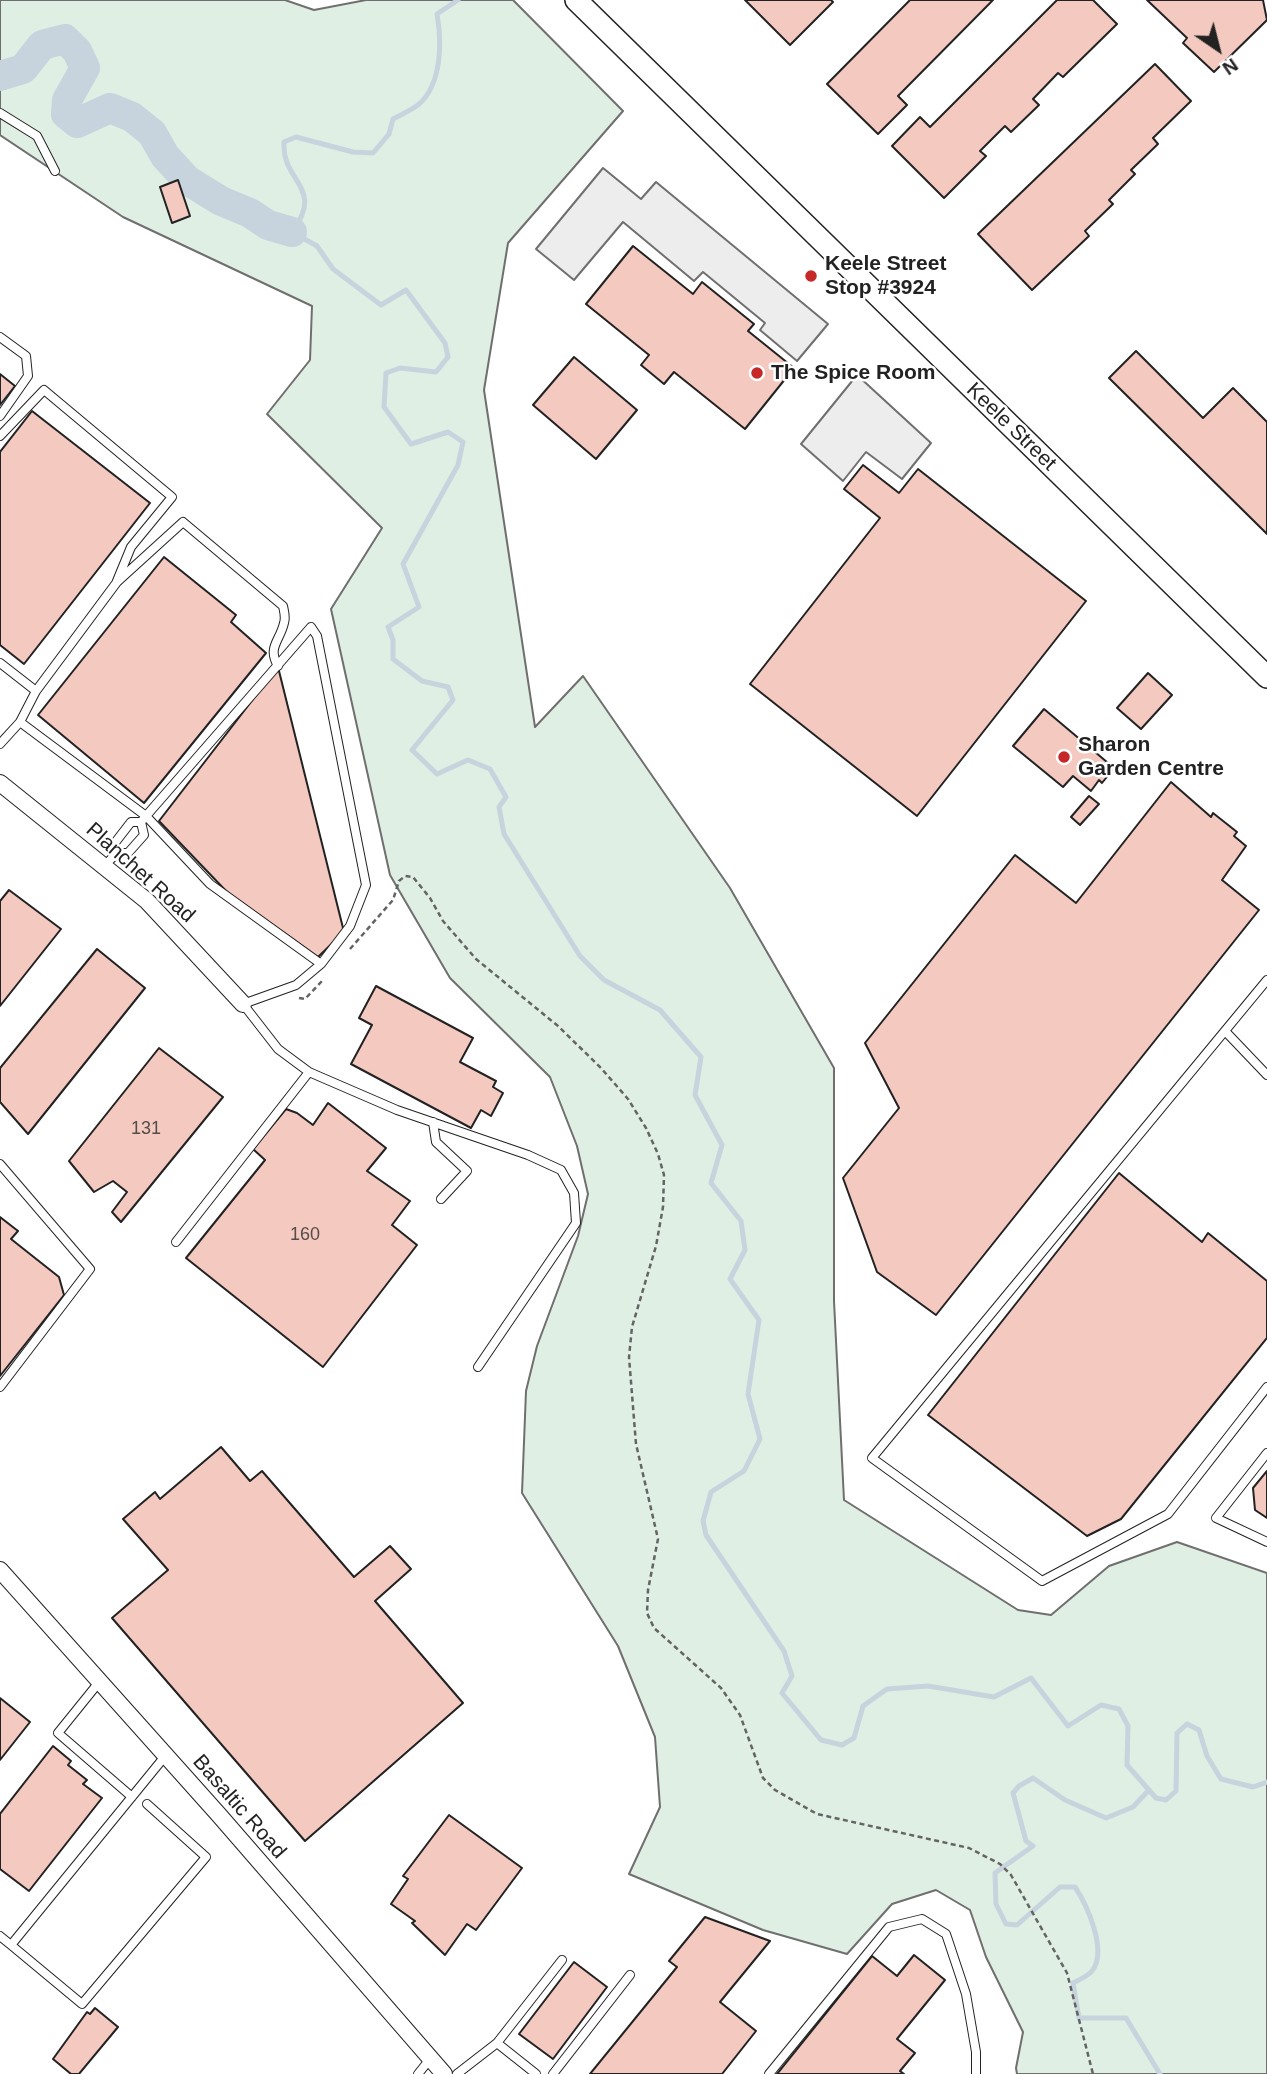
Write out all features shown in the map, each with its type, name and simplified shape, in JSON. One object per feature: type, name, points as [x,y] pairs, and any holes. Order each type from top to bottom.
[{"type":"main road","name":"Keele Street","points":[[576,0],[1267,677]]},
{"type":"street","name":"Planchet Road","points":[[0,783],[147,901],[243,1004]]},
{"type":"street","name":"Basaltic Road","points":[[3,1580],[100,1681],[444,2074]]},
{"type":"lane","points":[[0,114],[37,135],[55,171]]},
{"type":"lane","points":[[0,337],[26,355],[28,376],[0,416]]},
{"type":"lane","points":[[0,436],[44,390],[172,497],[131,547],[117,582]]},
{"type":"lane","points":[[0,744],[20,722],[36,691],[117,582],[183,522],[283,606],[285,621],[274,645],[273,657],[278,666]]},
{"type":"lane","points":[[117,853],[114,844],[131,822],[144,819],[311,627],[317,636],[366,885],[350,926],[321,964],[296,985],[243,1004],[278,1049],[309,1072],[561,1170],[575,1193],[576,1223],[478,1367]]},
{"type":"lane","points":[[0,663],[36,691]]},
{"type":"lane","points":[[20,722],[144,819],[210,884],[321,964]]},
{"type":"lane","points":[[105,866],[117,853],[128,853],[144,835],[144,819]]},
{"type":"lane","points":[[1267,980],[872,1458],[1042,1581],[1168,1514],[1267,1387]]},
{"type":"lane","points":[[1225,1031],[1267,1075]]},
{"type":"lane","points":[[176,1242],[309,1072]]},
{"type":"lane","points":[[433,1122],[436,1142],[467,1171],[441,1199]]},
{"type":"lane","points":[[0,1164],[90,1269],[0,1387]]},
{"type":"lane","points":[[1267,1454],[1216,1518],[1267,1542]]},
{"type":"lane","points":[[100,1681],[58,1733],[132,1797]]},
{"type":"lane","points":[[11,1945],[166,1755]]},
{"type":"lane","points":[[0,1936],[82,2004],[206,1857],[147,1804]]},
{"type":"lane","points":[[769,2074],[889,1927],[922,1919],[946,1934],[966,1994],[976,2052],[975,2074]]},
{"type":"lane","points":[[457,2074],[497,2043],[562,1960]]},
{"type":"lane","points":[[553,2074],[630,1975]]},
{"type":"lane","points":[[497,2043],[536,2074]]},
{"type":"lane","points":[[418,2074],[430,2059]]},
{"type":"path","points":[[399,881],[405,876],[418,881],[443,921],[476,960],[558,1026],[601,1068],[628,1099],[658,1154],[664,1175],[663,1208],[656,1246],[632,1327],[629,1357],[636,1444],[657,1539],[647,1613],[654,1628],[722,1688],[740,1715],[763,1778],[775,1790],[817,1814],[969,1848],[1000,1864],[1011,1875],[1067,1973],[1093,2074]]},
{"type":"green space","points":[[0,0],[285,0],[314,10],[366,0],[513,0],[623,111],[508,243],[484,390],[535,727],[583,676],[730,888],[834,1068],[834,1301],[844,1500],[1018,1610],[1051,1615],[1109,1566],[1177,1542],[1267,1573],[1267,2074],[1017,2074],[1023,2032],[986,1957],[970,1910],[936,1890],[892,1904],[847,1954],[763,1930],[629,1874],[660,1807],[655,1737],[618,1646],[522,1493],[526,1391],[537,1346],[578,1236],[588,1194],[577,1146],[550,1077],[450,978],[390,875],[331,609],[382,528],[267,414],[310,360],[312,306],[123,217],[0,135]]},
{"type":"shaded area","points":[[603,168],[641,199],[656,182],[828,324],[797,361],[760,330],[765,323],[703,272],[694,281],[623,222],[574,280],[536,249]]},
{"type":"shaded area","points":[[857,375],[931,443],[902,479],[866,452],[843,481],[801,444]]},
{"type":"building","points":[[745,0],[831,0],[833,2],[790,45]]},
{"type":"building","points":[[910,0],[993,0],[898,96],[907,105],[878,134],[827,84]]},
{"type":"building","points":[[1057,0],[1093,0],[1117,24],[1063,77],[1058,73],[1033,99],[1039,105],[1011,132],[1005,126],[980,151],[986,156],[944,198],[892,146],[920,117],[930,127]]},
{"type":"building","points":[[1147,0],[1263,0],[1267,20],[1214,72],[1183,43],[1187,38]]},
{"type":"building","points":[[1155,64],[1191,101],[1153,138],[1158,144],[1131,170],[1135,174],[1109,200],[1113,204],[1085,231],[1089,236],[1032,290],[978,234]]},
{"type":"building","points":[[178,180],[190,216],[172,223],[160,187]]},
{"type":"building","points":[[633,246],[693,294],[702,282],[754,324],[748,331],[794,368],[745,429],[674,372],[664,384],[641,365],[649,355],[586,304]]},
{"type":"building","points":[[1136,351],[1203,418],[1233,388],[1267,422],[1267,534],[1109,378]]},
{"type":"building","points":[[574,357],[637,410],[596,459],[533,405]]},
{"type":"building","points":[[0,374],[15,386],[0,405]]},
{"type":"building","points":[[32,411],[150,503],[24,664],[0,645],[0,452]]},
{"type":"building","points":[[863,465],[899,493],[918,469],[1086,601],[917,816],[750,684],[880,518],[844,489]]},
{"type":"building","points":[[164,557],[236,615],[231,622],[266,653],[144,803],[38,715]]},
{"type":"building","points":[[278,667],[344,932],[318,957],[228,893],[159,821]]},
{"type":"building","points":[[1148,673],[1172,695],[1141,729],[1117,708]]},
{"type":"building","name":"Sharon Garden Centre","points":[[1044,709],[1114,768],[1102,783],[1099,780],[1091,791],[1073,776],[1063,787],[1013,746]]},
{"type":"building","points":[[1171,782],[1211,817],[1213,813],[1237,832],[1234,836],[1246,846],[1222,880],[1259,910],[936,1315],[877,1272],[843,1178],[899,1108],[865,1043],[1015,855],[1076,903]]},
{"type":"building","points":[[1089,796],[1099,804],[1080,825],[1071,817]]},
{"type":"building","points":[[9,890],[61,929],[0,1006],[0,901]]},
{"type":"building","points":[[97,949],[145,988],[28,1134],[0,1102],[0,1068]]},
{"type":"building","points":[[376,986],[473,1038],[460,1062],[496,1081],[493,1087],[503,1093],[491,1116],[481,1110],[471,1128],[351,1064],[372,1025],[359,1018]]},
{"type":"building","points":[[159,1048],[223,1097],[121,1222],[112,1212],[127,1192],[113,1181],[94,1192],[69,1161]]},
{"type":"building","points":[[328,1103],[386,1148],[367,1171],[410,1201],[392,1225],[417,1245],[323,1367],[186,1258],[265,1160],[253,1149],[286,1109],[297,1113],[313,1125]]},
{"type":"building","points":[[1119,1173],[1202,1242],[1208,1233],[1267,1281],[1267,1338],[1121,1519],[1087,1536],[928,1415]]},
{"type":"building","points":[[0,1217],[18,1231],[11,1239],[59,1277],[64,1295],[0,1376]]},
{"type":"building","points":[[221,1447],[250,1481],[262,1471],[354,1577],[390,1546],[411,1569],[375,1601],[463,1703],[305,1841],[112,1618],[168,1570],[123,1519],[155,1492],[160,1499]]},
{"type":"building","points":[[1267,1471],[1267,1518],[1255,1510],[1253,1488]]},
{"type":"building","points":[[0,1698],[30,1722],[0,1760]]},
{"type":"building","points":[[53,1746],[71,1761],[68,1765],[87,1780],[83,1784],[102,1798],[29,1891],[0,1869],[0,1814]]},
{"type":"building","points":[[449,1815],[522,1868],[476,1930],[467,1924],[445,1955],[412,1923],[415,1921],[391,1904],[408,1879],[403,1876]]},
{"type":"building","points":[[705,1917],[770,1941],[720,2002],[756,2031],[722,2074],[590,2074],[677,1967],[669,1961]]},
{"type":"building","points":[[914,1955],[945,1980],[897,2039],[915,2053],[900,2071],[904,2074],[777,2074],[872,1956],[897,1976]]},
{"type":"building","points":[[574,1962],[607,1987],[553,2059],[519,2034]]},
{"type":"building","points":[[95,2008],[118,2027],[79,2074],[71,2074],[53,2059],[87,2012],[90,2014]]},
{"type":"waterway","points":[[458,0],[437,14],[440,50],[432,86],[418,105],[393,119],[389,134],[373,153],[353,152],[296,137],[284,142],[285,156],[304,194],[305,205],[292,232],[317,246],[333,269],[381,305],[406,290],[445,343],[448,357],[436,372],[400,368],[386,373],[384,407],[411,444],[448,432],[463,442],[458,465],[403,564],[419,607],[388,627],[393,640],[393,659],[422,681],[448,687],[453,700],[412,750],[437,774],[468,760],[490,769],[506,797],[499,807],[504,834],[580,956],[604,980],[660,1010],[701,1057],[695,1095],[722,1145],[711,1183],[741,1221],[745,1250],[730,1279],[759,1320],[748,1394],[760,1439],[744,1471],[711,1492],[703,1521],[706,1535],[784,1651],[792,1676],[782,1693],[821,1740],[842,1745],[854,1738],[863,1706],[887,1689],[928,1686],[994,1697],[1031,1678],[1068,1726],[1101,1705],[1119,1709],[1128,1726],[1127,1765],[1156,1798],[1166,1800],[1176,1791],[1177,1733],[1187,1724],[1199,1730],[1207,1756],[1221,1779],[1253,1787],[1267,1782]]},
{"type":"waterway","points":[[0,76],[23,69],[42,45],[65,39],[77,51],[85,68],[67,100],[66,114],[77,123],[110,108],[132,117],[152,133],[165,156],[187,180],[268,225],[292,232]]},
{"type":"waterway","points":[[1148,1791],[1133,1807],[1106,1818],[1065,1800],[1033,1778],[1019,1786],[1013,1793],[1026,1841],[1033,1846],[995,1873],[996,1904],[1006,1924],[1017,1925],[1060,1887],[1075,1887],[1090,1916],[1098,1952],[1092,1971],[1073,1983],[1079,2018],[1126,2018],[1160,2074]]},
{"type":"place","name":"Keele Street Stop #3924","points":[[811,276]]},
{"type":"place","name":"The Spice Room","points":[[757,373]]},
{"type":"place","name":"Sharon Garden Centre","points":[[1064,757]]}]
